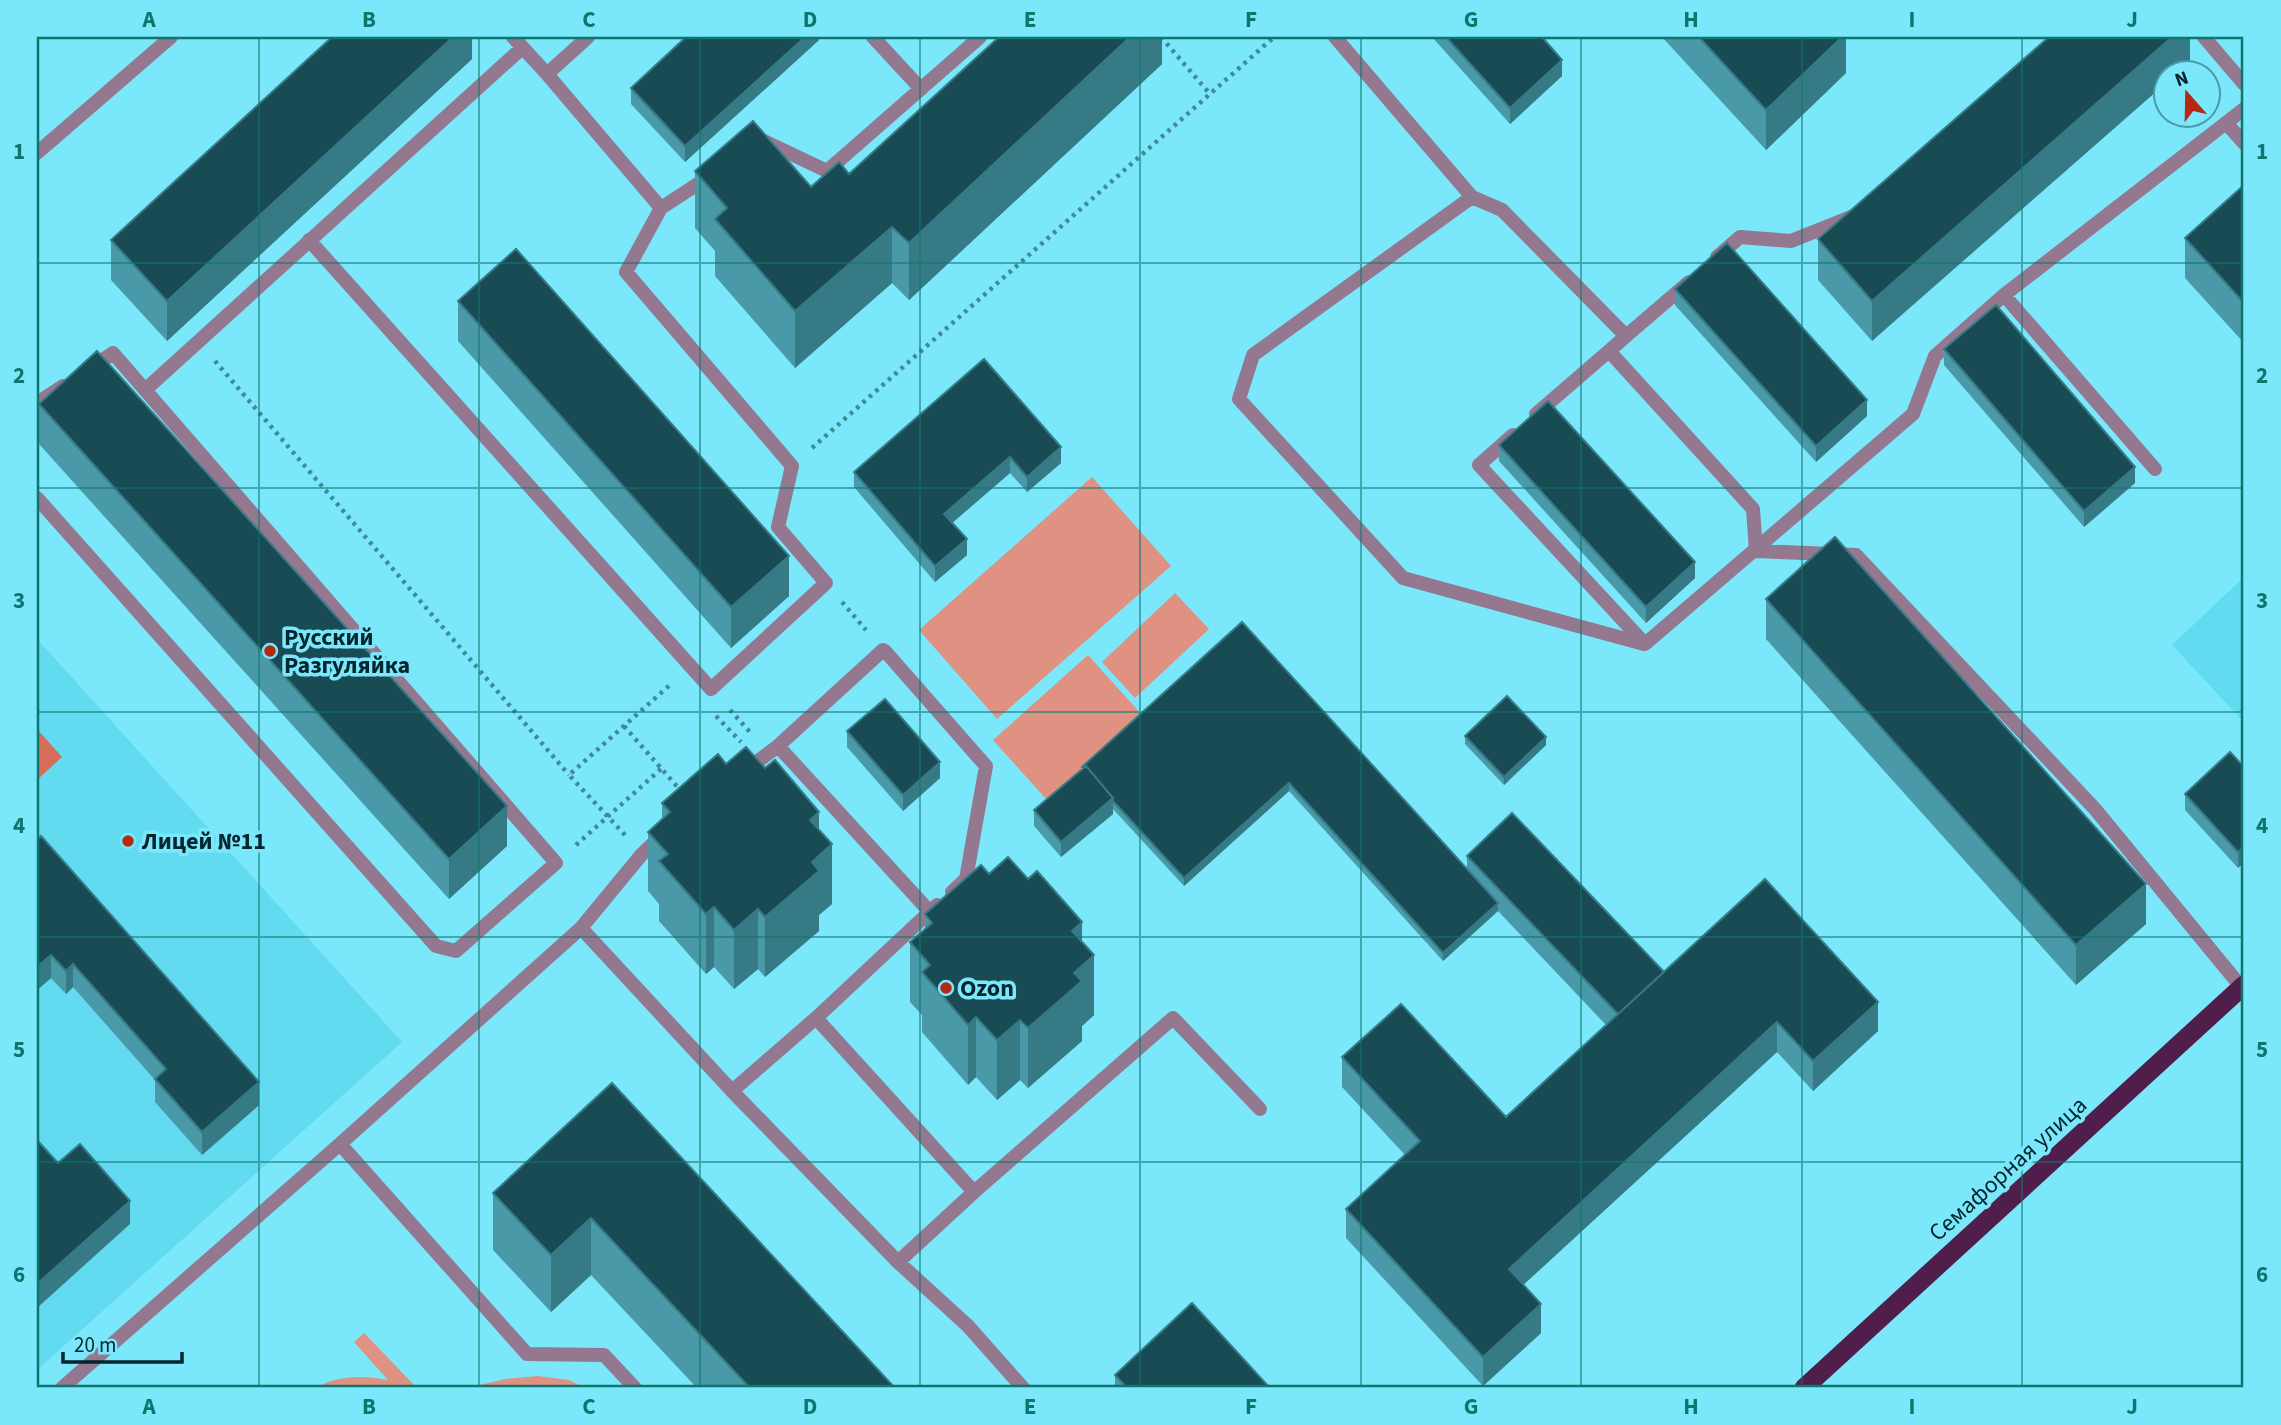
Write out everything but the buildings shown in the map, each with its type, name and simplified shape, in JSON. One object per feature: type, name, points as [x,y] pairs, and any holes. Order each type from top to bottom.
[{"type":"highway","name":"Семафорная улица","points":[[1804,1388],[2243,986]]},
{"type":"street","points":[[37,153],[171,37]]},
{"type":"street","points":[[547,74],[588,37]]},
{"type":"street","points":[[873,37],[920,89]]},
{"type":"street","points":[[752,149],[764,141],[827,171],[979,37]]},
{"type":"street","points":[[1335,37],[1472,197],[1502,210],[1626,336]]},
{"type":"street","points":[[2204,37],[2244,84]]},
{"type":"street","points":[[145,390],[309,240],[518,42],[661,208]]},
{"type":"street","points":[[1645,644],[1913,414],[1935,356],[2004,295],[2244,109]]},
{"type":"street","points":[[2227,124],[2244,143]]},
{"type":"street","points":[[309,240],[710,688],[826,583],[778,527],[792,466],[626,272],[661,208],[718,171]]},
{"type":"street","points":[[1472,197],[1253,355],[1239,399],[1403,578],[1645,644]]},
{"type":"street","points":[[1645,644],[1479,465],[1740,237],[1791,242],[1866,211]]},
{"type":"street","points":[[2004,295],[2154,469]]},
{"type":"street","points":[[1609,351],[1753,509],[1756,551]]},
{"type":"street","points":[[37,403],[113,354],[556,863],[456,951],[436,946],[37,498]]},
{"type":"street","points":[[1756,551],[1856,555],[2095,809],[2243,986]]},
{"type":"street","points":[[732,1091],[966,879],[986,766],[883,650],[769,753],[738,776]]},
{"type":"street","points":[[769,753],[930,912]]},
{"type":"street","points":[[62,1388],[581,928],[642,854],[695,806]]},
{"type":"street","points":[[581,928],[732,1091],[898,1262],[968,1326],[1023,1388]]},
{"type":"street","points":[[816,1017],[974,1192]]},
{"type":"street","points":[[898,1262],[1173,1018],[1260,1110]]},
{"type":"street","points":[[340,1144],[527,1354],[604,1354],[635,1388]]},
{"type":"path","points":[[1161,37],[1210,94]]},
{"type":"path","points":[[792,466],[1274,37]]},
{"type":"path","points":[[199,342],[569,775],[642,854]]},
{"type":"path","points":[[826,583],[883,650]]},
{"type":"path","points":[[569,775],[691,667]]},
{"type":"path","points":[[710,688],[769,753]]},
{"type":"path","points":[[712,710],[769,753]]},
{"type":"path","points":[[624,726],[695,806]]},
{"type":"path","points":[[556,863],[662,768]]},
{"type":"shaded area","points":[[1092,477],[1171,566],[997,719],[919,630]]},
{"type":"shaded area","points":[[2244,577],[2244,722],[2172,645]]},
{"type":"shaded area","points":[[1175,593],[1209,629],[1135,698],[1102,662]]},
{"type":"shaded area","name":"Лицей №11","points":[[37,639],[402,1042],[37,1370]]},
{"type":"shaded area","points":[[1088,655],[1142,715],[1047,800],[993,740]]},
{"type":"shaded area","points":[[37,729],[62,757],[37,780]]},
{"type":"shaded area","points":[[364,1333],[417,1388],[315,1388],[351,1377],[388,1380],[354,1342]]},
{"type":"shaded area","points":[[538,1376],[569,1380],[584,1388],[467,1388],[505,1379]]},
{"type":"place","name":"Русский Разгуляйка","points":[[270,651]]},
{"type":"place","name":"Лицей №11","points":[[128,841]]},
{"type":"place","name":"Ozon","points":[[946,988]]}]
